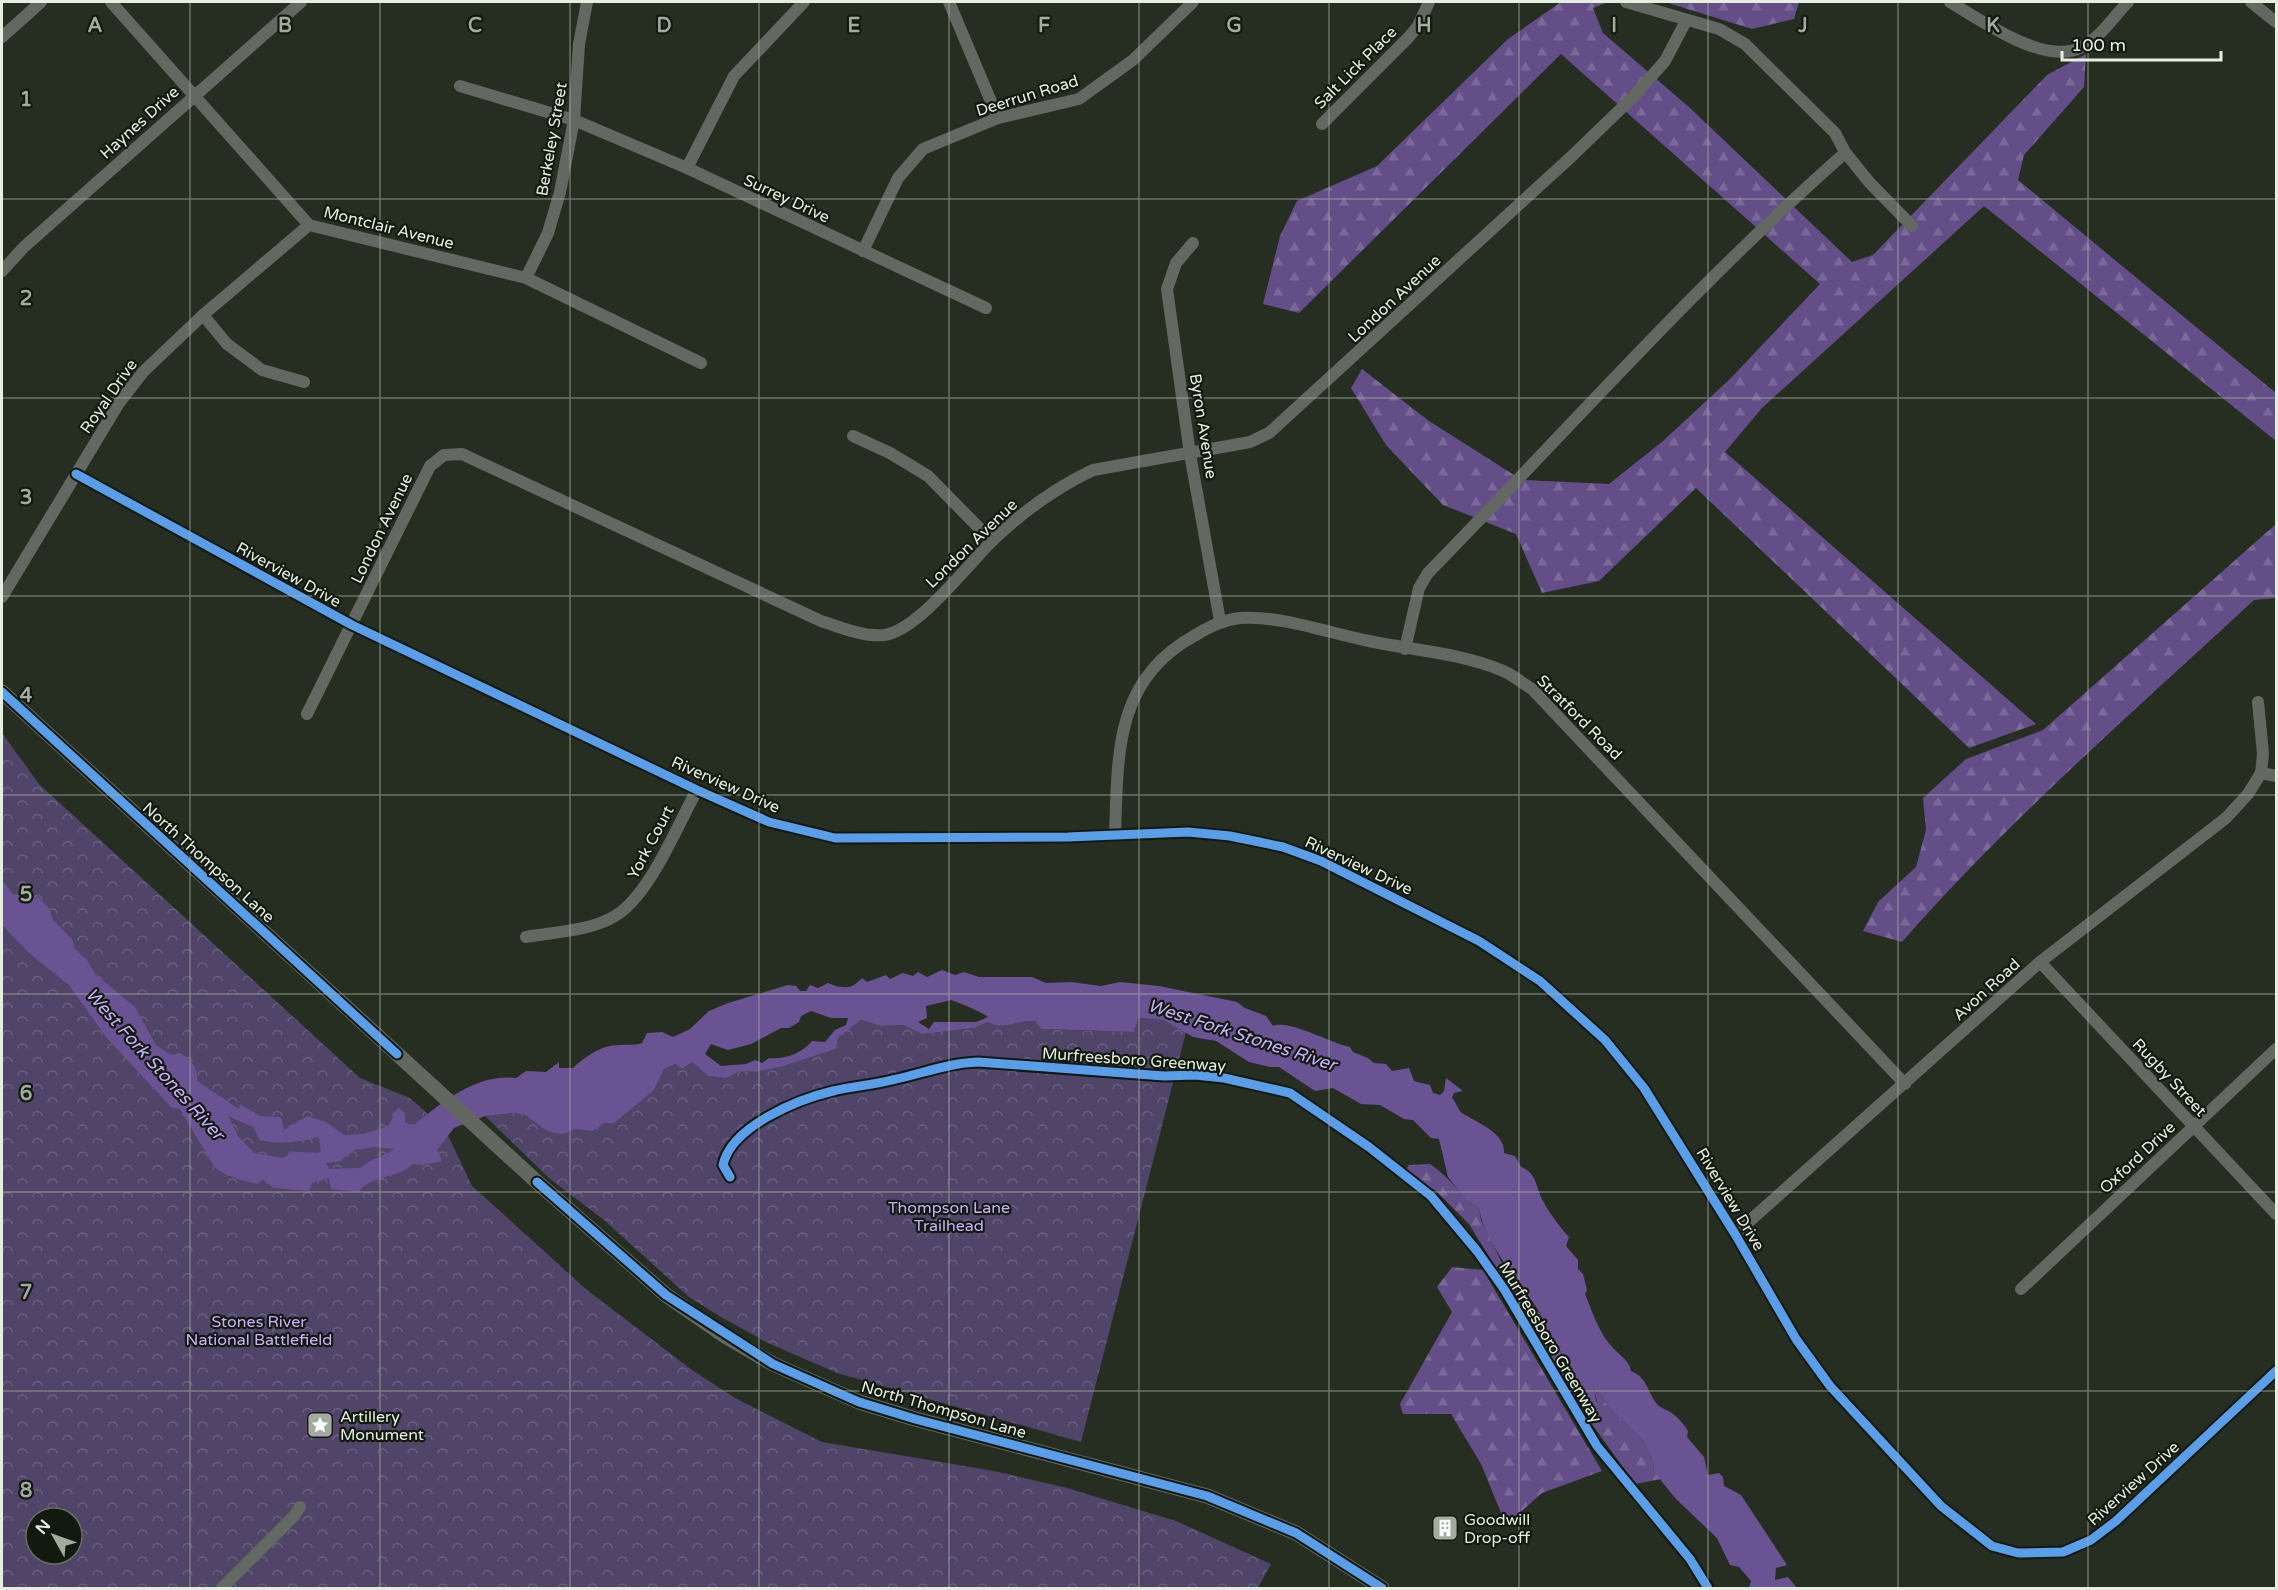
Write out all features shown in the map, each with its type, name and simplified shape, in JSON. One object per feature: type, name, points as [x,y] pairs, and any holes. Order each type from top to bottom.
[{"type":"main road","name":"North Thompson Lane","points":[[2,692],[537,1182],[666,1295],[772,1364],[859,1402],[915,1419],[1207,1496],[1296,1533],[1382,1588]]},
{"type":"street","points":[[2,37],[40,2]]},
{"type":"street","name":"Montclair Avenue","points":[[111,2],[309,225],[526,278],[702,363]]},
{"type":"street","name":"Haynes Drive","points":[[2,271],[24,247],[301,2]]},
{"type":"street","name":"Berkeley Street","points":[[526,278],[548,233],[560,192],[574,120],[579,44],[587,2]]},
{"type":"street","points":[[687,168],[734,76],[804,2]]},
{"type":"street","points":[[949,2],[998,118]]},
{"type":"street","name":"Deerrun Road","points":[[863,251],[898,178],[923,149],[998,118],[1079,99],[1133,60],[1193,2]]},
{"type":"street","name":"Salt Lick Place","points":[[1322,124],[1408,38],[1418,26],[1429,2]]},
{"type":"street","points":[[1626,2],[1719,29],[1745,44],[1835,133],[1845,153],[1869,182],[1912,226]]},
{"type":"street","points":[[1950,2],[1999,32],[2020,41],[2048,50],[2071,51],[2090,42],[2128,2]]},
{"type":"street","points":[[2251,2],[2277,22]]},
{"type":"street","name":"London Avenue","points":[[307,714],[430,465],[444,456],[462,454],[821,621],[859,632],[885,635],[904,626],[928,608],[992,541],[1040,501],[1069,482],[1093,470],[1250,442],[1269,433],[1528,197],[1633,97],[1665,61],[1686,21]]},
{"type":"street","name":"Surrey Drive","points":[[460,86],[574,120],[687,168],[986,308]]},
{"type":"street","points":[[1405,649],[1419,588],[1428,573],[1666,324],[1804,189],[1845,153]]},
{"type":"street","name":"Royal Drive","points":[[2,597],[119,403],[143,372],[203,315],[309,225]]},
{"type":"street","name":"Byron Avenue","points":[[1193,243],[1176,263],[1167,289],[1190,454],[1221,621]]},
{"type":"street","points":[[203,315],[228,344],[262,370],[304,382]]},
{"type":"street","points":[[853,436],[890,453],[928,476],[992,541]]},
{"type":"street","name":"Riverview Drive","points":[[76,474],[352,625],[697,790],[770,822],[835,838],[1068,837],[1188,832],[1230,836],[1283,847],[1321,861],[1479,940],[1540,981],[1608,1044],[1644,1088],[1735,1234],[1796,1339],[1830,1386],[1941,1506],[1992,1546],[2018,1553],[2063,1552],[2091,1540],[2116,1521],[2277,1371]]},
{"type":"street","name":"Stratford Road","points":[[1115,834],[1117,761],[1121,731],[1131,700],[1147,677],[1176,646],[1221,621],[1267,618],[1405,649],[1474,660],[1503,670],[1532,689],[1905,1084]]},
{"type":"street","name":"Avon Road","points":[[1735,1234],[2040,962],[2226,818],[2270,774],[2263,754],[2258,702]]},
{"type":"street","name":"York Court","points":[[526,937],[583,927],[615,916],[640,895],[697,790]]},
{"type":"street","name":"Rugby Street","points":[[2040,962],[2277,1214]]},
{"type":"street","name":"Oxford Drive","points":[[2021,1289],[2277,1049]]},
{"type":"street","points":[[222,1588],[294,1516],[300,1507]]},
{"type":"green space","points":[[1561,2],[1608,2],[1593,8],[1603,33],[1690,108],[1852,262],[1873,255],[2047,75],[2086,54],[2084,87],[2024,155],[2018,180],[2276,393],[2276,441],[1984,206],[1762,408],[1725,452],[2036,724],[1969,748],[1696,488],[1599,581],[1542,593],[1516,534],[1443,505],[1386,445],[1351,388],[1362,369],[1429,421],[1522,480],[1609,484],[1663,441],[1730,379],[1820,284],[1561,54],[1299,313],[1263,304],[1280,236],[1297,201],[1377,166],[1508,39]]},
{"type":"green space","points":[[1665,2],[1799,2],[1794,19],[1752,29]]},
{"type":"green space","points":[[2276,524],[2276,598],[2254,600],[2029,809],[1902,942],[1863,931],[1878,902],[1916,867],[1926,830],[1923,798],[1966,759],[2043,730]]},
{"type":"green space","name":"Stones River National Battlefield","points":[[2,733],[39,784],[360,1078],[410,1098],[445,1129],[472,1186],[587,1290],[692,1370],[735,1398],[822,1442],[994,1471],[1067,1488],[1176,1521],[1271,1564],[1258,1588],[2,1588]]},
{"type":"green space","name":"Thompson Lane Trailhead","points":[[1139,1018],[1163,1020],[1186,1032],[1081,1442],[837,1373],[768,1343],[689,1297],[604,1220],[550,1179],[485,1116],[514,1113],[527,1115],[542,1128],[564,1134],[575,1129],[599,1127],[654,1090],[664,1069],[675,1064],[682,1069],[692,1062],[708,1076],[726,1078],[741,1071],[756,1072],[781,1067],[836,1049],[838,1038],[859,1020],[881,1026],[905,1025],[922,1034],[975,1028],[987,1022],[1005,1025],[1028,1021],[1035,1021],[1041,1029],[1134,1032]]},
{"type":"green space","points":[[1430,1164],[1479,1208],[1481,1220],[1501,1261],[1524,1288],[1530,1302],[1543,1317],[1544,1332],[1556,1344],[1572,1372],[1582,1382],[1588,1399],[1597,1402],[1594,1387],[1602,1395],[1608,1407],[1642,1440],[1653,1462],[1654,1472],[1661,1479],[1635,1484],[1589,1420],[1469,1224],[1435,1190],[1426,1187],[1406,1170],[1409,1165]]},
{"type":"green space","points":[[1452,1267],[1483,1270],[1602,1471],[1542,1493],[1506,1525],[1481,1464],[1451,1414],[1403,1414],[1400,1404],[1452,1312],[1437,1287]]},
{"type":"water","name":"West Fork Stones River","points":[[2,880],[13,894],[39,898],[49,908],[53,920],[73,940],[74,948],[87,960],[96,975],[135,1007],[156,1045],[171,1055],[180,1053],[184,1056],[195,1068],[197,1081],[239,1109],[240,1104],[260,1116],[281,1117],[284,1130],[308,1116],[326,1122],[344,1135],[364,1134],[388,1126],[398,1108],[405,1113],[405,1122],[413,1126],[448,1099],[474,1085],[488,1080],[516,1078],[526,1071],[546,1072],[559,1062],[559,1068],[573,1068],[600,1049],[642,1043],[647,1033],[662,1032],[673,1037],[690,1029],[709,1011],[788,985],[796,986],[800,991],[806,991],[810,985],[818,988],[828,983],[846,987],[854,985],[862,978],[867,982],[886,975],[890,979],[903,973],[913,976],[918,972],[927,977],[942,970],[955,975],[964,972],[979,977],[1032,977],[1046,983],[1071,982],[1101,986],[1120,982],[1159,986],[1237,1002],[1245,1008],[1266,1016],[1273,1026],[1289,1026],[1350,1047],[1353,1052],[1374,1063],[1386,1064],[1392,1071],[1409,1068],[1414,1081],[1430,1085],[1433,1093],[1440,1095],[1444,1091],[1446,1078],[1463,1091],[1454,1093],[1452,1098],[1461,1112],[1495,1134],[1503,1146],[1504,1153],[1515,1156],[1521,1167],[1533,1176],[1546,1207],[1569,1237],[1566,1246],[1578,1260],[1578,1269],[1583,1274],[1587,1290],[1585,1294],[1604,1337],[1627,1362],[1631,1371],[1641,1377],[1657,1404],[1685,1426],[1688,1431],[1687,1437],[1704,1457],[1708,1475],[1719,1473],[1723,1477],[1724,1486],[1741,1495],[1787,1565],[1776,1568],[1775,1580],[1788,1577],[1797,1588],[1749,1587],[1751,1581],[1739,1567],[1730,1565],[1717,1538],[1676,1499],[1654,1472],[1653,1462],[1642,1440],[1608,1407],[1602,1395],[1594,1388],[1598,1412],[1595,1409],[1557,1346],[1544,1332],[1541,1314],[1504,1263],[1488,1235],[1479,1208],[1465,1198],[1448,1177],[1439,1139],[1431,1138],[1413,1120],[1404,1119],[1380,1105],[1361,1104],[1333,1088],[1315,1091],[1279,1067],[1249,1062],[1216,1041],[1193,1037],[1163,1020],[1139,1018],[1134,1032],[1041,1029],[1035,1021],[1028,1021],[1000,1026],[987,1022],[975,1028],[922,1034],[904,1025],[881,1026],[860,1020],[838,1038],[836,1049],[781,1067],[756,1072],[741,1071],[726,1078],[708,1076],[692,1062],[682,1069],[675,1064],[664,1069],[654,1090],[614,1123],[605,1123],[593,1131],[575,1129],[564,1134],[554,1133],[542,1128],[526,1115],[514,1113],[485,1116],[454,1128],[437,1150],[442,1161],[423,1165],[413,1164],[399,1173],[370,1183],[359,1192],[331,1189],[329,1178],[312,1183],[309,1191],[273,1188],[264,1179],[257,1184],[234,1178],[217,1169],[180,1109],[171,1107],[106,1037],[69,985],[29,953],[2,925]],"holes":[[[951,1000],[988,1017],[976,1022],[934,1022],[929,1029],[918,1022],[927,1018],[926,1006]],[[811,1011],[831,1018],[848,1018],[846,1025],[835,1030],[825,1042],[812,1041],[792,1055],[769,1058],[762,1063],[755,1060],[746,1064],[721,1066],[705,1054],[711,1044],[728,1050],[751,1044],[781,1028],[789,1028],[799,1022],[801,1016]],[[228,1116],[253,1127],[260,1140],[290,1142],[319,1137],[321,1153],[294,1152],[283,1158],[254,1153],[238,1136]],[[374,1147],[394,1149],[361,1168],[329,1169],[326,1163],[340,1161],[355,1150]]]},
{"type":"cycle path","points":[[76,474],[352,625],[697,790],[769,822],[835,838],[1068,837],[1188,832],[1230,836],[1283,847],[1321,861],[1479,941],[1540,981],[1605,1040],[1644,1088],[1735,1234],[1796,1339],[1830,1386],[1941,1506],[1992,1546],[2018,1553],[2063,1552],[2091,1540],[2116,1521],[2276,1371]]},
{"type":"cycle path","points":[[2,692],[397,1054]]},
{"type":"cycle path","name":"Murfreesboro Greenway","points":[[730,1177],[723,1165],[729,1151],[739,1138],[768,1116],[803,1100],[833,1091],[885,1082],[956,1064],[978,1062],[1164,1076],[1195,1075],[1224,1078],[1290,1093],[1369,1147],[1431,1196],[1477,1251],[1504,1289],[1597,1446],[1690,1559],[1708,1588]]},
{"type":"cycle path","points":[[537,1182],[666,1295],[773,1364],[859,1402],[915,1419],[1207,1496],[1296,1533],[1382,1588]]},
{"type":"place","name":"Artillery Monument","points":[[320,1425]]},
{"type":"place","name":"Goodwill Drop-off","points":[[1445,1528]]}]
